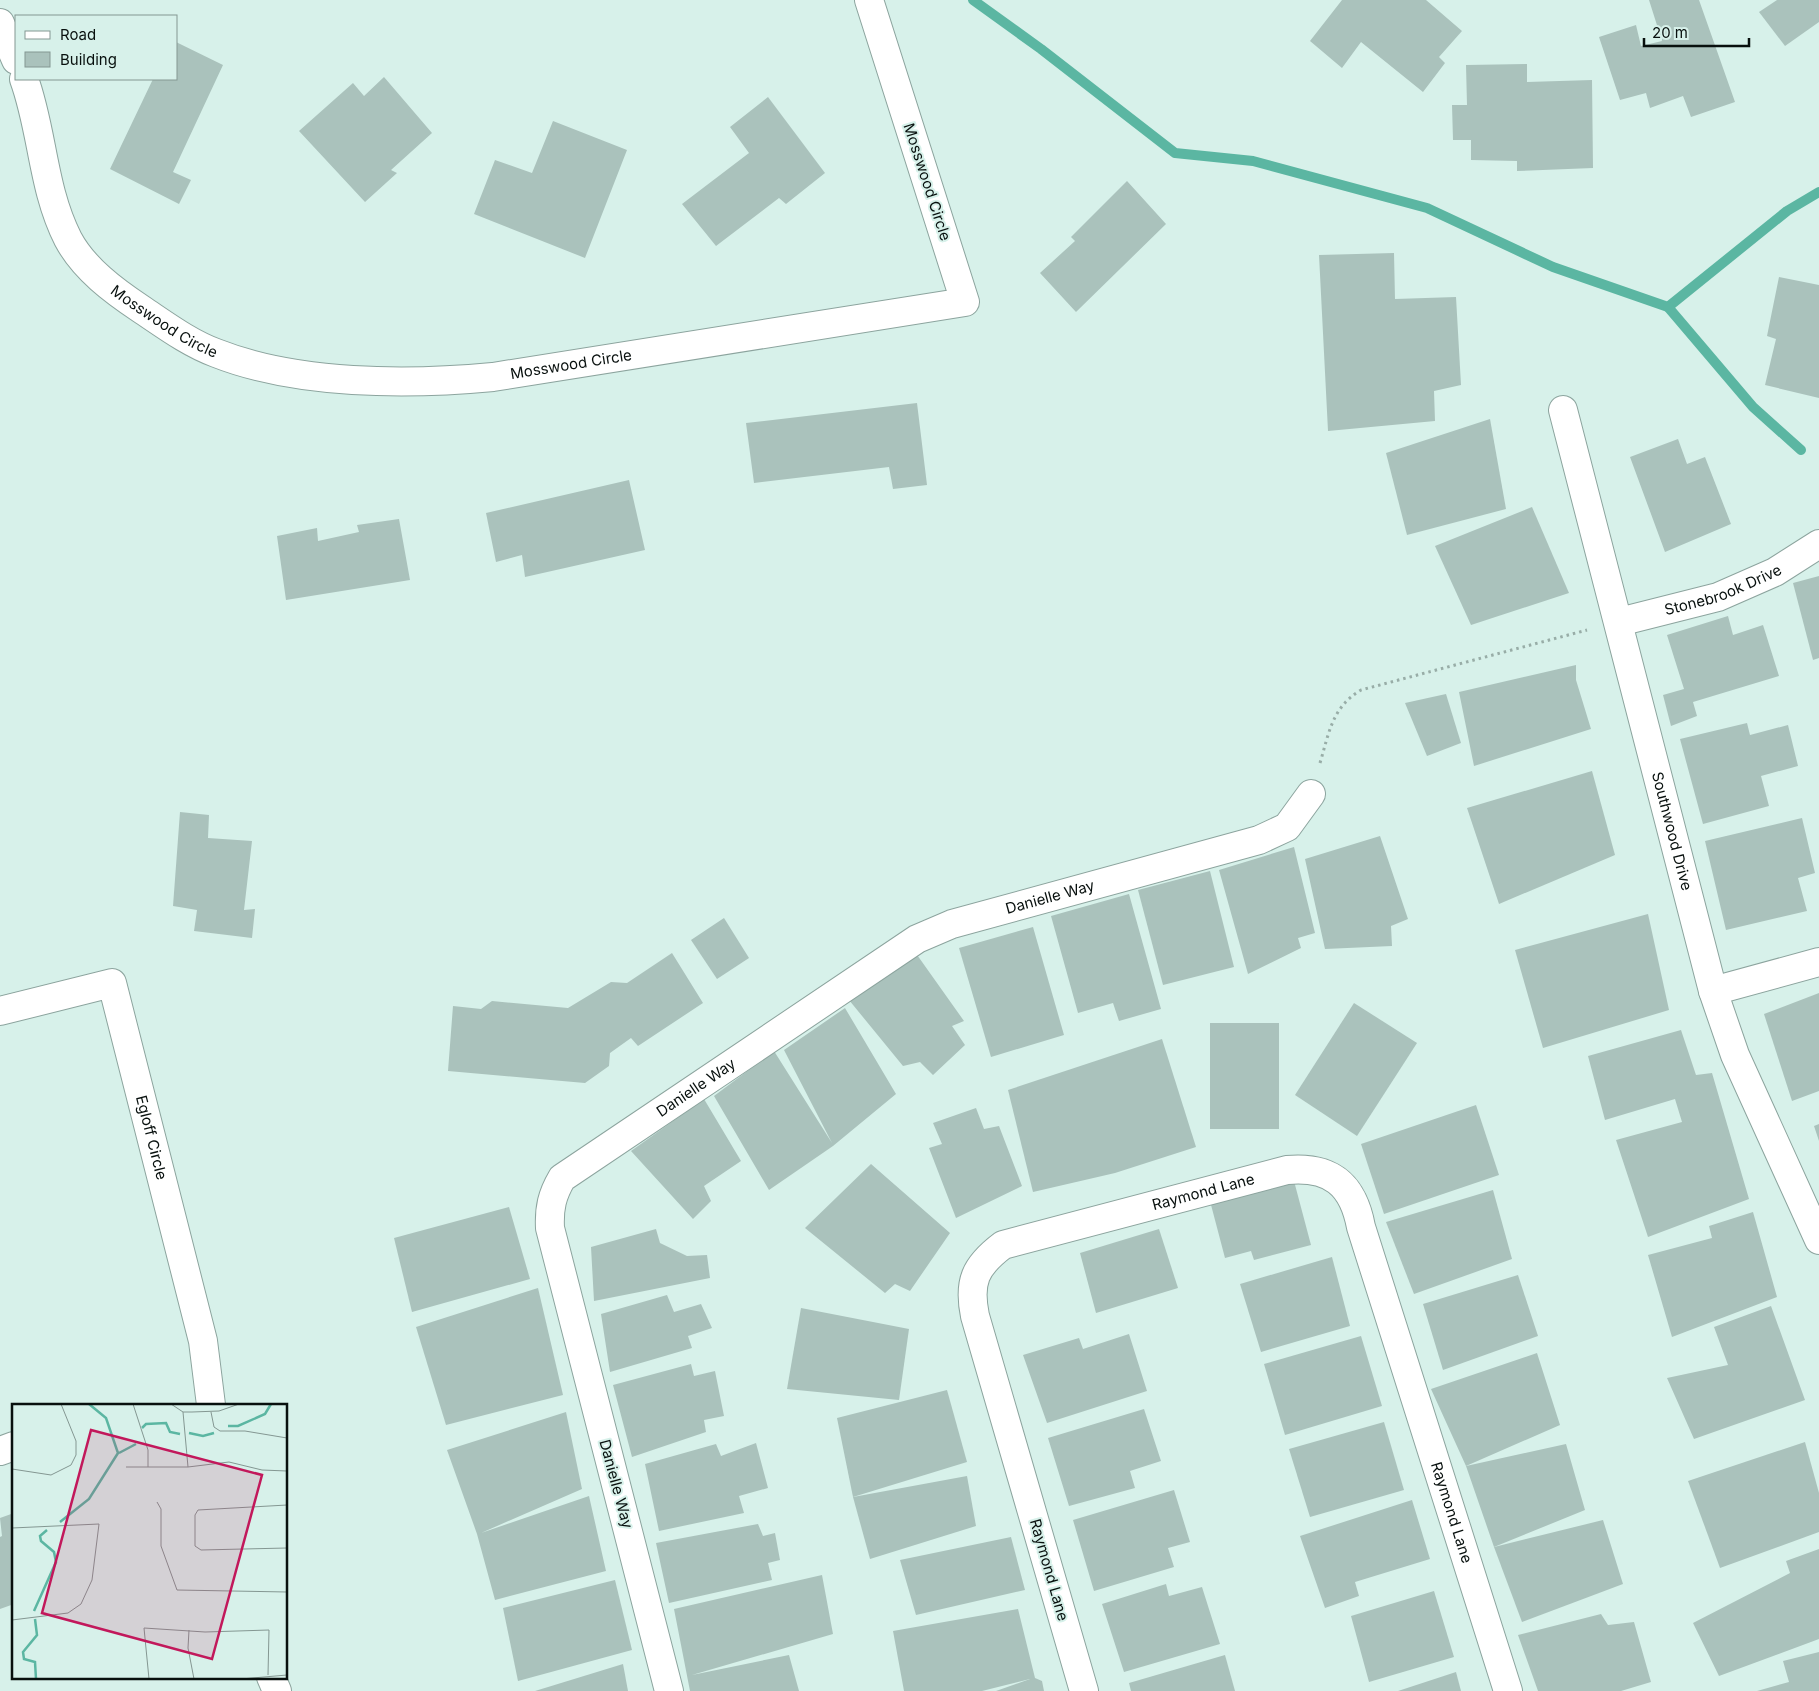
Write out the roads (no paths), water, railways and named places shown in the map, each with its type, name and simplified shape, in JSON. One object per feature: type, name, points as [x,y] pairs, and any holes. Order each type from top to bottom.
[{"type":"street","name":"Mosswood Circle","points":[[24,80],[45,164],[49,191],[58,218],[70,242],[86,265],[118,294],[186,338],[216,353],[280,372],[376,381],[435,382],[493,377],[965,302],[869,0]]},
{"type":"street","points":[[0,23],[15,58]]},
{"type":"street","name":"Southwood Drive","points":[[1563,410],[1713,991],[1735,1055],[1819,1240]]},
{"type":"street","name":"Stonebrook Drive","points":[[1619,622],[1718,597],[1775,572],[1819,544]]},
{"type":"street","name":"Danielle Way","points":[[670,1691],[550,1228],[549,1206],[553,1193],[562,1178],[918,939],[952,924],[1259,840],[1287,827],[1311,794]]},
{"type":"street","points":[[1713,991],[1819,962]]},
{"type":"street","name":"Egloff Circle","points":[[0,1011],[112,983],[202,1341],[211,1404]]},
{"type":"street","name":"Raymond Lane","points":[[1084,1691],[975,1316],[971,1296],[975,1275],[986,1258],[1003,1245],[1287,1170],[1308,1168],[1329,1174],[1346,1187],[1357,1206],[1361,1227],[1508,1691]]},
{"type":"street","points":[[0,1451],[12,1447]]},
{"type":"street","points":[[271,1678],[277,1691]]},
{"type":"waterway","points":[[973,0],[1041,49],[1175,153],[1253,161],[1427,208],[1553,267],[1668,307],[1787,211],[1819,192]]},
{"type":"waterway","points":[[1668,307],[1753,407],[1801,450]]}]
